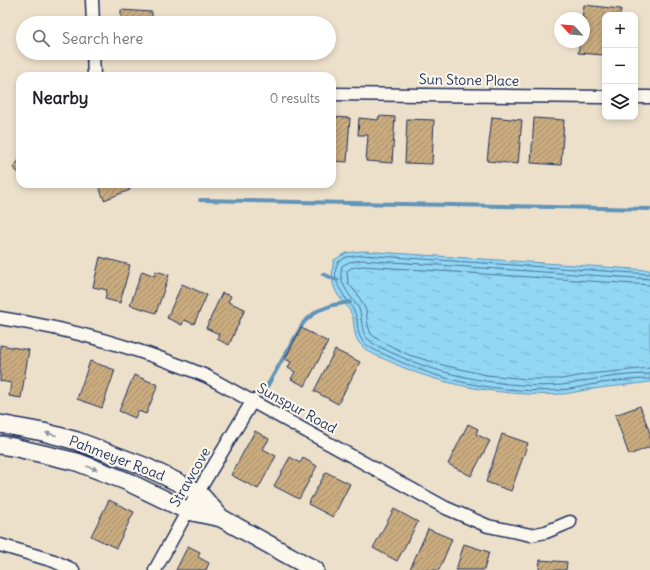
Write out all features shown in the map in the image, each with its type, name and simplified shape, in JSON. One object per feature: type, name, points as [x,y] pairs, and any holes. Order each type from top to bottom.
[{"type":"street","points":[[92,0],[93,16]]},
{"type":"street","points":[[93,60],[94,72]]},
{"type":"street","name":"Sun Stone Place","points":[[336,94],[602,97]]},
{"type":"street","points":[[638,97],[650,97]]},
{"type":"street","name":"Sunspur Road","points":[[0,318],[39,324],[84,334],[167,359],[206,376],[253,400],[446,508],[488,526],[531,535],[546,532],[570,522]]},
{"type":"street","name":"Strawcove","points":[[155,570],[198,492],[253,400]]},
{"type":"street","name":"Pahmeyer Road","points":[[0,424],[43,432],[77,441],[144,466],[198,492],[221,518]]},
{"type":"street","name":"Pahmeyer Road","points":[[0,445],[77,462],[126,481],[188,511],[221,518],[315,570]]},
{"type":"street","points":[[0,545],[54,561],[73,570]]},
{"type":"water","points":[[362,251],[650,270],[650,382],[589,389],[563,394],[520,394],[497,392],[431,378],[377,356],[364,348],[358,341],[355,335],[352,315],[337,294],[332,280],[334,260],[346,253]]},
{"type":"building","points":[[584,5],[621,9],[620,12],[602,12],[602,55],[578,53],[579,48],[590,48],[590,12],[583,12]]},
{"type":"building","points":[[121,10],[152,12],[152,16],[121,16]]},
{"type":"building","points":[[379,116],[395,117],[392,163],[366,161],[368,135],[358,135],[359,118],[378,120]]},
{"type":"building","points":[[336,117],[350,118],[347,162],[336,161]]},
{"type":"building","points":[[492,117],[522,120],[518,164],[487,161]]},
{"type":"building","points":[[534,118],[564,120],[561,165],[531,163]]},
{"type":"building","points":[[407,119],[434,120],[432,164],[405,163]]},
{"type":"building","points":[[100,188],[129,188],[130,190],[104,200]]},
{"type":"building","points":[[100,257],[130,265],[120,303],[105,299],[107,290],[93,287]]},
{"type":"building","points":[[142,271],[155,276],[156,271],[169,275],[156,313],[130,305]]},
{"type":"building","points":[[182,284],[207,295],[194,324],[184,320],[182,325],[167,318]]},
{"type":"building","points":[[222,293],[231,296],[228,302],[245,309],[229,345],[217,339],[219,334],[206,328]]},
{"type":"building","points":[[301,328],[328,342],[305,386],[291,379],[295,372],[288,368],[291,362],[285,359]]},
{"type":"building","points":[[0,345],[29,350],[21,398],[9,396],[11,383],[0,381]]},
{"type":"building","points":[[335,350],[360,362],[338,404],[314,391]]},
{"type":"building","points":[[90,361],[115,370],[102,408],[77,399]]},
{"type":"building","points":[[134,375],[158,385],[146,414],[138,411],[135,418],[119,411]]},
{"type":"building","points":[[640,406],[650,433],[650,447],[629,455],[615,415]]},
{"type":"building","points":[[468,424],[478,429],[476,434],[490,441],[471,476],[448,464]]},
{"type":"building","points":[[255,431],[269,439],[263,449],[276,456],[258,489],[231,475]]},
{"type":"building","points":[[502,434],[528,443],[511,491],[486,482]]},
{"type":"building","points":[[290,457],[300,463],[303,458],[317,466],[299,499],[274,486]]},
{"type":"building","points":[[326,472],[350,484],[333,517],[308,504]]},
{"type":"building","points":[[109,500],[134,512],[116,548],[91,536]]},
{"type":"building","points":[[394,509],[418,522],[397,561],[373,548]]},
{"type":"building","points":[[428,529],[452,539],[439,570],[411,570],[410,569]]},
{"type":"building","points":[[464,544],[489,552],[484,570],[456,570]]},
{"type":"building","points":[[188,546],[200,552],[198,557],[209,563],[206,570],[176,570]]},
{"type":"building","points":[[540,560],[567,562],[566,570],[539,570]]},
{"type":"waterway","points":[[200,200],[650,209]]},
{"type":"waterway","points":[[323,274],[337,280]]},
{"type":"waterway","points":[[262,395],[304,322],[317,311],[333,305],[350,302]]}]
